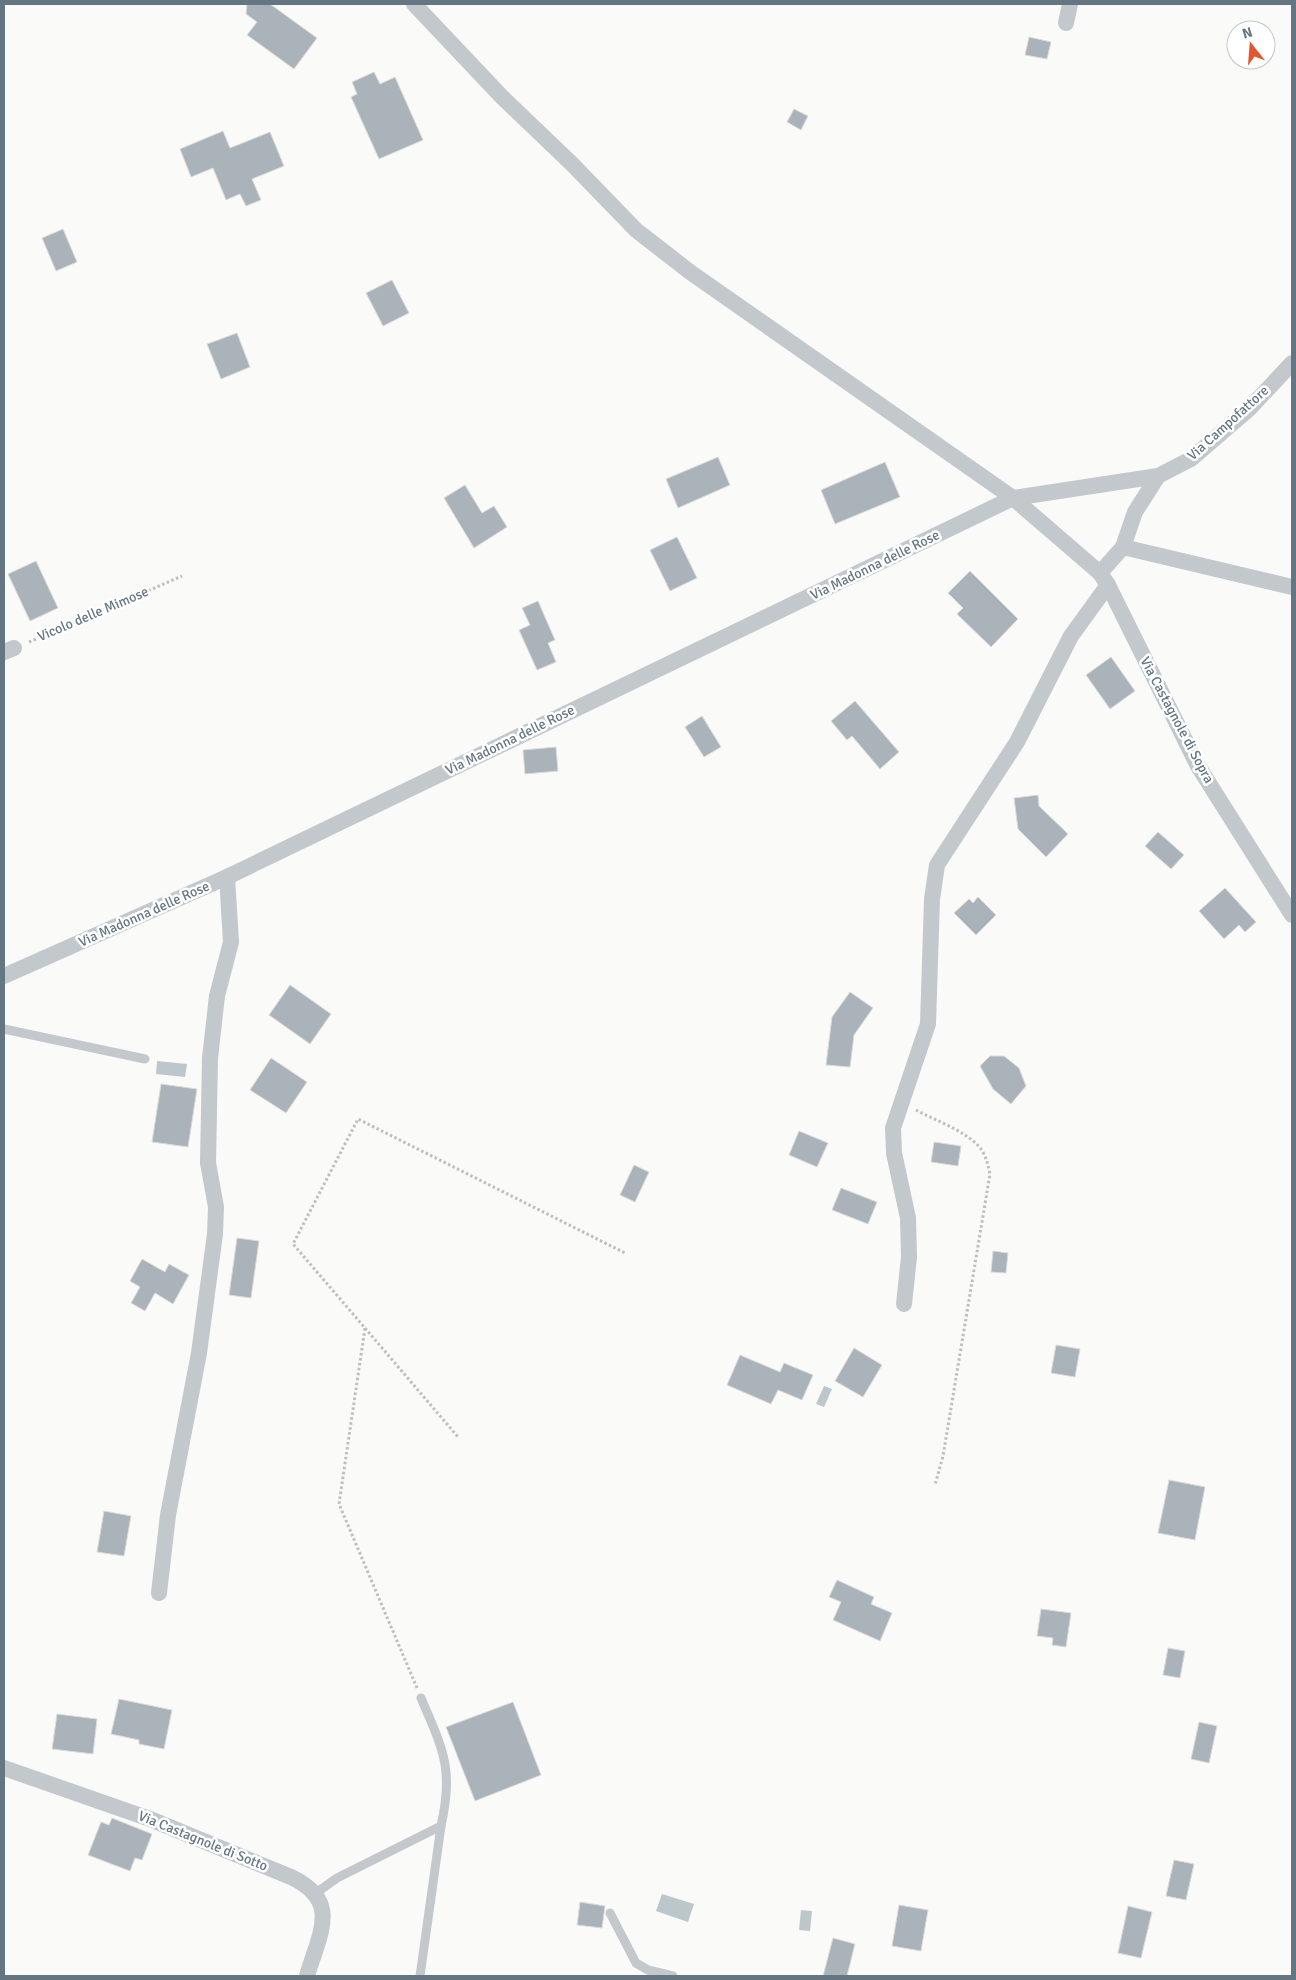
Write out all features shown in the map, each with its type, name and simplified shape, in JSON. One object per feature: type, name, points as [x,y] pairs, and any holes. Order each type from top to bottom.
[{"type":"street","points":[[414,4],[502,97],[572,164],[636,230],[690,272],[1013,498],[1104,579]]},
{"type":"street","points":[[1066,23],[1070,4]]},
{"type":"street","name":"Via Campofattore","points":[[1013,498],[1158,476],[1192,459],[1249,409],[1292,363]]},
{"type":"street","points":[[904,1304],[909,1257],[908,1218],[894,1153],[894,1128],[900,1102],[928,1024],[932,899],[937,865],[1017,742],[1071,636],[1123,547],[1135,512],[1158,476]]},
{"type":"street","name":"Via Madonna delle Rose","points":[[4,976],[227,876],[1013,498]]},
{"type":"street","points":[[1123,547],[1292,587]]},
{"type":"street","name":"Via Castagnole di Sopra","points":[[1104,579],[1198,766],[1292,915]]},
{"type":"street","points":[[159,1593],[168,1515],[199,1353],[215,1234],[216,1207],[208,1163],[210,1058],[217,996],[231,942],[227,876]]},
{"type":"street","name":"Via Castagnole di Sotto","points":[[4,1768],[150,1819],[291,1877],[316,1893]]},
{"type":"street","points":[[307,1976],[322,1923],[321,1905],[316,1893]]},
{"type":"lane","points":[[4,1029],[145,1059]]},
{"type":"lane","points":[[420,1976],[441,1826],[447,1799],[447,1769],[438,1737],[421,1698]]},
{"type":"lane","points":[[316,1893],[337,1878],[441,1826]]},
{"type":"lane","points":[[610,1913],[636,1963],[648,1970],[674,1976]]},
{"type":"path","name":"Vicolo delle Mimose","points":[[9,650],[182,576]]},
{"type":"path","points":[[900,1102],[962,1134],[980,1147],[986,1158],[990,1174],[946,1436],[935,1485]]},
{"type":"path","points":[[458,1437],[293,1244],[358,1118],[625,1253]]},
{"type":"path","points":[[365,1328],[339,1504],[421,1698]]},
{"type":"shaded area","points":[[157,1061],[187,1064],[185,1077],[156,1074]]},
{"type":"shaded area","points":[[824,1386],[832,1389],[824,1407],[816,1404]]},
{"type":"shaded area","points":[[662,1894],[694,1904],[688,1922],[656,1911]]},
{"type":"shaded area","points":[[801,1910],[812,1911],[810,1931],[799,1930]]},
{"type":"building","points":[[247,4],[270,4],[317,38],[294,69],[247,35],[257,22],[246,14]]},
{"type":"building","points":[[1029,37],[1051,42],[1047,59],[1025,55]]},
{"type":"building","points":[[374,72],[380,84],[395,77],[423,140],[379,159],[351,97],[357,94],[352,82]]},
{"type":"building","points":[[794,109],[808,116],[801,130],[787,122]]},
{"type":"building","points":[[223,131],[230,148],[270,132],[284,166],[252,179],[261,200],[246,206],[240,194],[226,200],[213,168],[191,177],[180,149]]},
{"type":"building","points":[[63,229],[77,262],[56,271],[42,238]]},
{"type":"building","points":[[392,280],[409,313],[383,326],[366,293]]},
{"type":"building","points":[[237,333],[250,367],[221,379],[207,344]]},
{"type":"building","points":[[718,457],[730,485],[678,508],[666,479]]},
{"type":"building","points":[[885,462],[900,497],[835,524],[821,490]]},
{"type":"building","points":[[465,485],[482,513],[494,506],[507,527],[474,548],[444,498]]},
{"type":"building","points":[[677,537],[697,578],[670,591],[650,550]]},
{"type":"building","points":[[36,561],[58,608],[30,621],[8,574]]},
{"type":"building","points":[[970,571],[1018,619],[991,647],[957,614],[963,608],[948,593]]},
{"type":"building","points":[[538,601],[555,640],[548,643],[556,662],[537,670],[519,630],[530,625],[522,608]]},
{"type":"building","points":[[1111,657],[1135,691],[1110,709],[1086,675]]},
{"type":"building","points":[[855,701],[899,752],[880,769],[852,736],[847,740],[831,721]]},
{"type":"building","points":[[702,716],[721,747],[704,757],[685,727]]},
{"type":"building","points":[[556,747],[558,771],[525,774],[523,750]]},
{"type":"building","points":[[1038,795],[1039,806],[1068,834],[1046,857],[1018,829],[1014,798]]},
{"type":"building","points":[[1158,832],[1184,855],[1171,869],[1145,846]]},
{"type":"building","points":[[1225,888],[1256,922],[1245,932],[1239,925],[1224,939],[1199,911]]},
{"type":"building","points":[[978,897],[996,915],[976,935],[954,913],[969,899],[973,903]]},
{"type":"building","points":[[290,985],[331,1014],[310,1044],[269,1015]]},
{"type":"building","points":[[850,992],[873,1008],[854,1035],[850,1067],[826,1065],[832,1017]]},
{"type":"building","points":[[990,1056],[1004,1056],[1019,1068],[1026,1086],[1011,1104],[993,1089],[980,1066]]},
{"type":"building","points":[[271,1058],[307,1082],[286,1113],[250,1090]]},
{"type":"building","points":[[161,1084],[197,1089],[188,1147],[152,1142]]},
{"type":"building","points":[[799,1131],[828,1143],[817,1167],[789,1155]]},
{"type":"building","points":[[934,1142],[961,1146],[958,1166],[931,1162]]},
{"type":"building","points":[[634,1165],[649,1172],[635,1202],[620,1195]]},
{"type":"building","points":[[841,1188],[877,1202],[868,1224],[832,1210]]},
{"type":"building","points":[[237,1238],[259,1241],[251,1298],[229,1295]]},
{"type":"building","points":[[993,1251],[1008,1253],[1006,1273],[991,1272]]},
{"type":"building","points":[[142,1259],[165,1272],[169,1264],[189,1275],[173,1304],[155,1293],[145,1311],[131,1303],[140,1287],[130,1281]]},
{"type":"building","points":[[1056,1345],[1080,1349],[1075,1377],[1051,1373]]},
{"type":"building","points":[[854,1348],[882,1365],[863,1397],[835,1381]]},
{"type":"building","points":[[740,1355],[780,1372],[784,1363],[813,1375],[802,1400],[778,1390],[771,1404],[727,1385]]},
{"type":"building","points":[[1169,1480],[1205,1487],[1195,1540],[1158,1533]]},
{"type":"building","points":[[104,1511],[131,1516],[124,1556],[97,1552]]},
{"type":"building","points":[[837,1580],[874,1597],[871,1604],[892,1613],[880,1641],[833,1620],[841,1602],[829,1597]]},
{"type":"building","points":[[1041,1609],[1071,1613],[1066,1647],[1052,1645],[1053,1638],[1037,1636]]},
{"type":"building","points":[[1168,1648],[1185,1651],[1180,1678],[1163,1675]]},
{"type":"building","points":[[119,1699],[172,1710],[164,1749],[139,1744],[139,1740],[111,1734]]},
{"type":"building","points":[[513,1702],[541,1775],[475,1801],[446,1727]]},
{"type":"building","points":[[57,1714],[97,1719],[93,1754],[52,1749]]},
{"type":"building","points":[[1199,1722],[1217,1726],[1209,1763],[1191,1759]]},
{"type":"building","points":[[112,1818],[152,1834],[142,1860],[135,1858],[130,1871],[88,1855],[101,1822],[109,1825]]},
{"type":"building","points":[[1174,1860],[1194,1864],[1186,1900],[1166,1896]]},
{"type":"building","points":[[580,1902],[605,1906],[602,1928],[577,1925]]},
{"type":"building","points":[[899,1905],[928,1910],[921,1951],[892,1946]]},
{"type":"building","points":[[1128,1906],[1152,1912],[1141,1958],[1118,1953]]},
{"type":"building","points":[[833,1938],[855,1944],[847,1976],[823,1976]]}]
